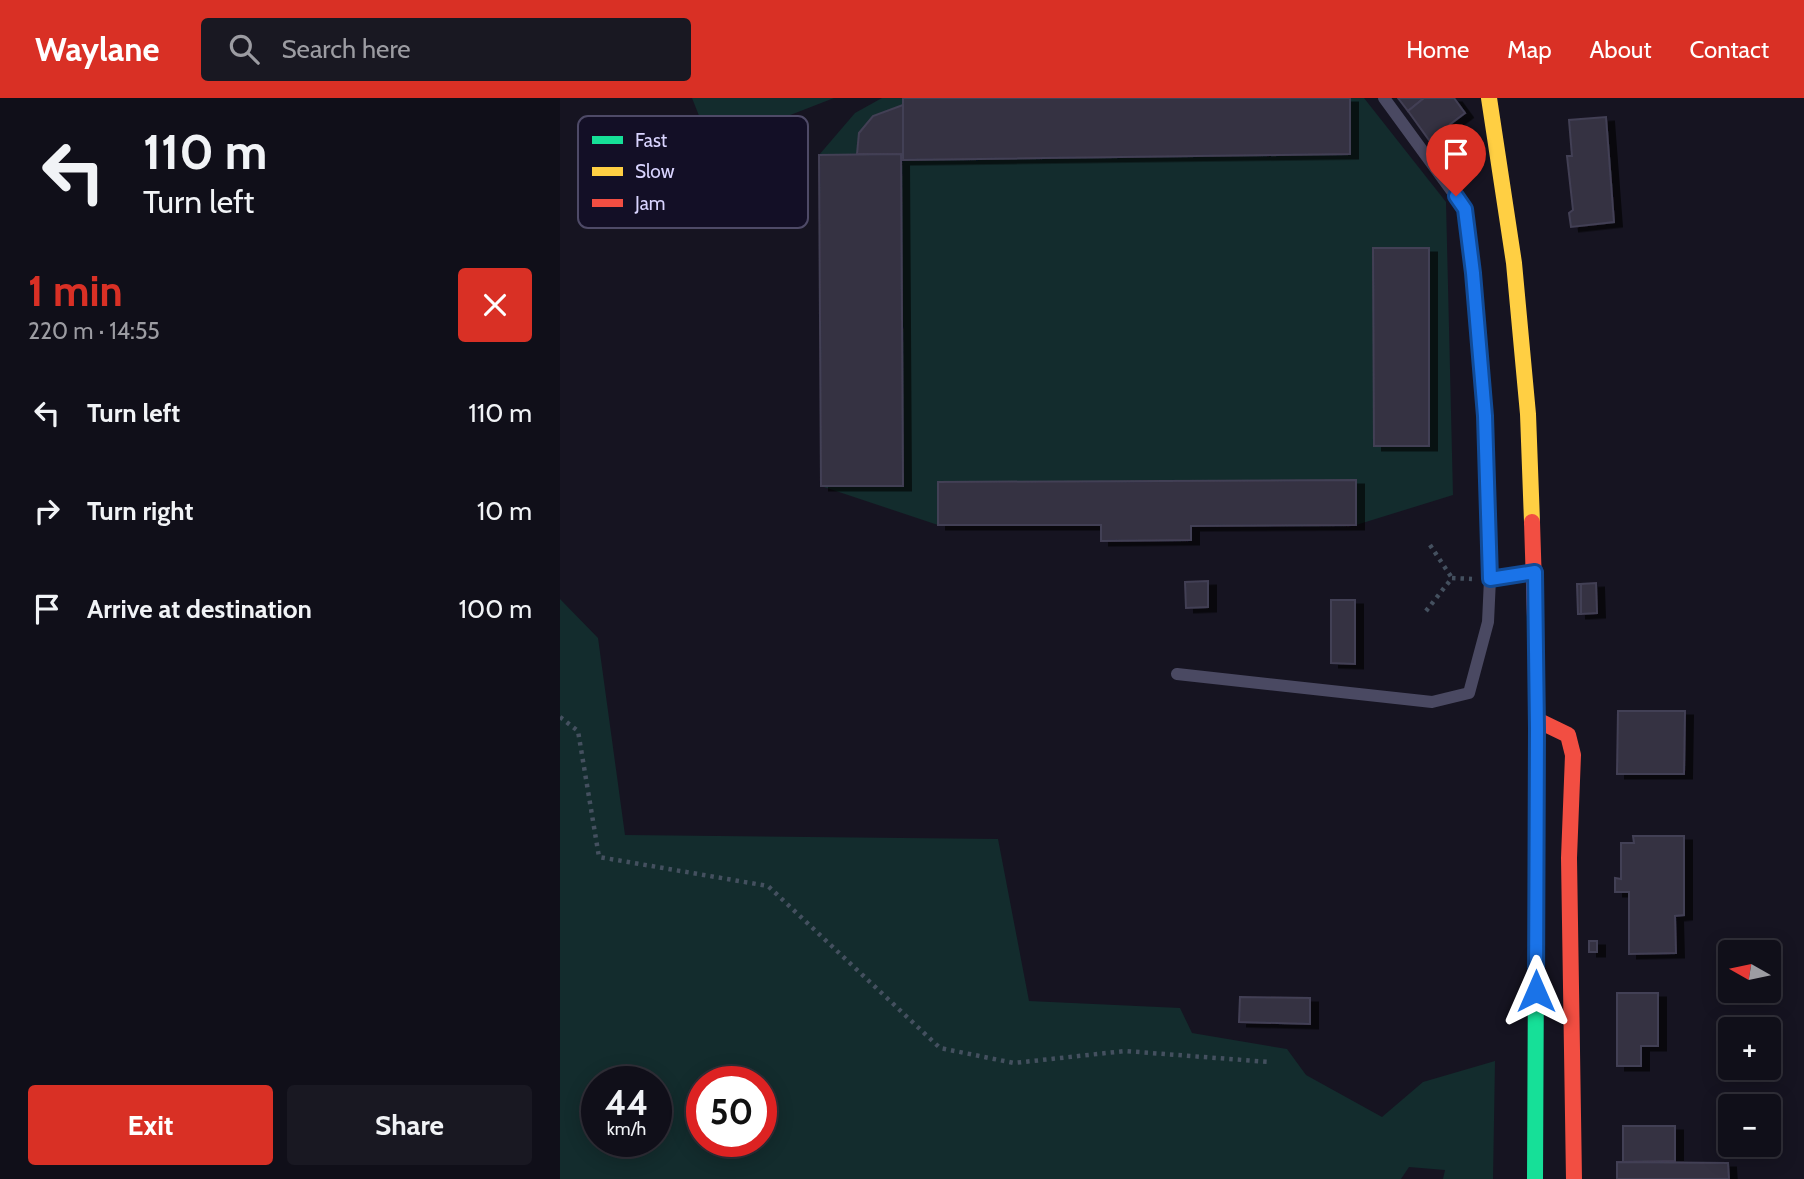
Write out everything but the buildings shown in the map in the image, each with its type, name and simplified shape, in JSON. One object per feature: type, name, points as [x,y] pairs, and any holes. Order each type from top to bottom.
[{"type":"main road","points":[[1489,98],[1514,263],[1524,373],[1535,572],[1535,1179]]},
{"type":"main road","points":[[1536,719],[1568,735],[1573,755],[1569,858],[1574,1179]]},
{"type":"lane","points":[[1177,674],[1432,702],[1469,693],[1488,622],[1490,579],[1485,416],[1465,209],[1384,98]]},
{"type":"lane","points":[[1490,579],[1535,572]]},
{"type":"path","points":[[1426,611],[1452,578],[1430,545]]},
{"type":"path","points":[[560,717],[578,731],[599,857],[768,886],[940,1048],[1014,1063],[1125,1051],[1269,1062]]},
{"type":"green space","points":[[692,98],[834,98],[788,116],[699,116]]},
{"type":"green space","points":[[882,98],[1364,98],[1446,202],[1453,495],[1356,525],[1192,526],[1191,540],[1101,541],[1100,525],[938,525],[821,486],[819,155],[855,113]]},
{"type":"green space","points":[[560,599],[598,638],[625,835],[998,839],[1029,1001],[1180,1008],[1192,1033],[1287,1049],[1306,1075],[1382,1117],[1423,1082],[1495,1061],[1493,1179],[1443,1179],[1445,1170],[1409,1167],[1401,1179],[560,1179]]},
{"type":"traffic: fast","points":[[1535,1179],[1536,961]]},
{"type":"traffic: slow","points":[[1489,98],[1514,263],[1528,414],[1532,522]]},
{"type":"traffic: jam","points":[[1532,522],[1537,680],[1536,961]]},
{"type":"traffic: jam","points":[[1537,720],[1568,735],[1573,755],[1569,858],[1574,1179]]},
{"type":"route","points":[[1456,196],[1465,209],[1473,273],[1485,416],[1490,579],[1535,572],[1536,991]]}]
